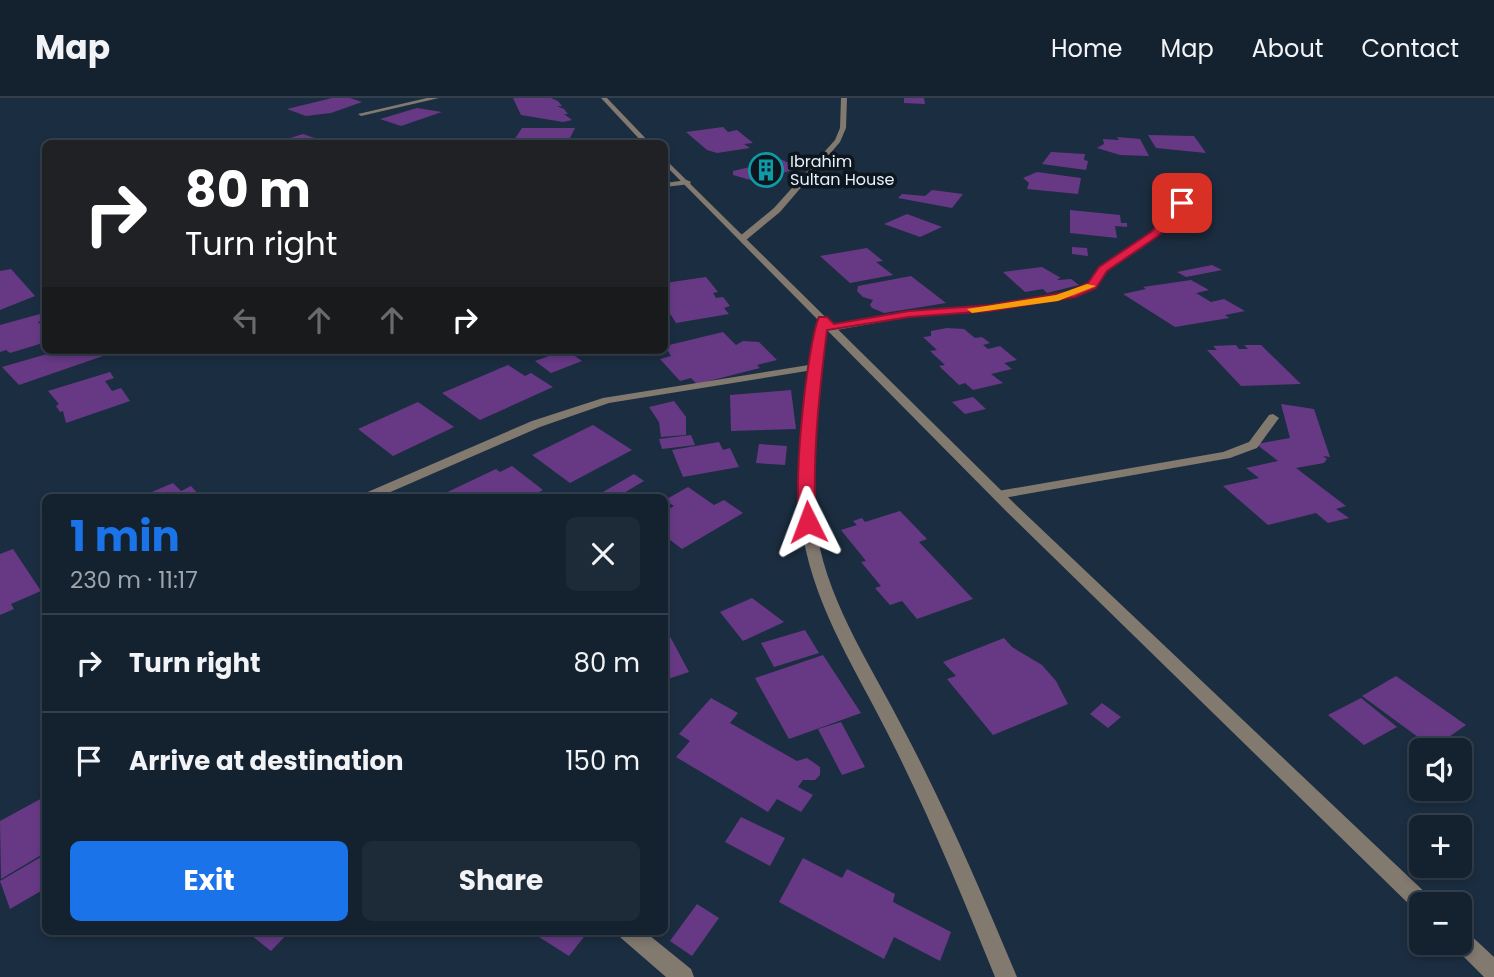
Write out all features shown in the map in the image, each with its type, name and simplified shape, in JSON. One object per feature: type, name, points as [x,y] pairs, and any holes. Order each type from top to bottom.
[{"type":"street","points":[[361,114],[436,98]]},
{"type":"street","points":[[604,98],[644,140]]},
{"type":"street","points":[[743,238],[777,210],[838,141],[843,128],[844,98]]},
{"type":"street","points":[[668,163],[998,495],[1410,892]]},
{"type":"street","points":[[668,185],[687,182]]},
{"type":"street","points":[[827,323],[990,308],[1071,295],[1092,286],[1103,269],[1154,234],[1179,212],[1182,203]]},
{"type":"street","points":[[827,323],[815,367],[806,481],[810,537],[817,564],[848,641],[955,853],[1006,977]]},
{"type":"street","points":[[375,494],[536,424],[607,400],[815,367]]},
{"type":"street","points":[[998,495],[1226,454],[1253,445],[1273,418]]},
{"type":"street","points":[[633,935],[682,977]]},
{"type":"street","points":[[1472,951],[1494,972]]},
{"type":"building","points":[[332,98],[350,98],[362,102],[331,113],[306,116],[287,109]]},
{"type":"building","points":[[513,98],[551,98],[558,101],[562,106],[557,106],[564,109],[568,114],[564,114],[572,120],[563,122],[521,115]]},
{"type":"building","points":[[904,98],[924,98],[925,104],[904,103]]},
{"type":"building","points":[[417,108],[442,112],[401,126],[380,119]]},
{"type":"building","points":[[723,127],[728,132],[737,130],[753,143],[744,144],[750,148],[717,153],[707,150],[686,132]]},
{"type":"building","points":[[522,128],[575,128],[569,140],[514,140]]},
{"type":"building","points":[[303,134],[320,140],[284,140]]},
{"type":"building","points":[[1148,135],[1194,136],[1206,153],[1156,148]]},
{"type":"building","points":[[1117,137],[1140,139],[1149,156],[1120,155],[1097,148],[1104,144],[1103,139],[1119,140]]},
{"type":"building","points":[[1051,152],[1085,154],[1084,160],[1088,161],[1086,170],[1042,164]]},
{"type":"building","name":"Ibrahim Sultan House","points":[[780,159],[800,168],[754,181],[733,175],[733,171],[750,167],[755,162]]},
{"type":"building","points":[[1037,172],[1081,178],[1078,194],[1027,189],[1029,183],[1023,178]]},
{"type":"building","points":[[932,190],[963,194],[952,208],[898,198],[902,194],[925,196]]},
{"type":"building","points":[[1070,210],[1120,215],[1121,223],[1127,223],[1127,227],[1115,226],[1117,238],[1070,233]]},
{"type":"building","points":[[907,214],[942,227],[920,237],[884,224]]},
{"type":"building","points":[[1072,247],[1087,248],[1088,256],[1072,254]]},
{"type":"building","points":[[867,248],[883,261],[876,262],[893,275],[850,283],[820,256]]},
{"type":"building","points":[[1212,265],[1222,270],[1186,277],[1177,272]]},
{"type":"building","points":[[1042,267],[1061,278],[1057,279],[1059,280],[1071,279],[1079,285],[1047,293],[1043,289],[1025,292],[1003,272]]},
{"type":"building","points":[[11,269],[35,296],[0,310],[0,271]]},
{"type":"building","points":[[911,276],[946,303],[884,313],[872,308],[870,305],[873,300],[863,297],[857,291],[858,286]]},
{"type":"building","points":[[706,277],[718,292],[713,293],[716,298],[723,297],[730,306],[724,308],[729,314],[676,323],[668,311],[668,283]]},
{"type":"building","points":[[1191,280],[1209,290],[1196,293],[1211,302],[1224,299],[1245,311],[1225,315],[1229,318],[1175,327],[1123,294],[1146,289],[1143,287]]},
{"type":"building","points":[[40,314],[42,320],[38,322],[42,326],[42,343],[10,353],[6,350],[0,352],[0,325]]},
{"type":"building","points":[[964,329],[975,338],[982,337],[990,343],[983,345],[988,349],[1000,346],[1017,360],[1004,363],[1012,369],[991,374],[1003,383],[973,390],[965,383],[959,385],[939,366],[945,365],[930,351],[937,350],[923,337],[931,336],[931,331]]},
{"type":"building","points":[[723,332],[736,345],[743,341],[759,342],[777,360],[757,365],[760,368],[697,384],[691,378],[680,381],[660,359],[671,356],[668,345]]},
{"type":"building","points":[[1236,345],[1239,349],[1248,349],[1244,345],[1261,345],[1301,384],[1241,386],[1207,350],[1217,350],[1213,346]]},
{"type":"building","points":[[47,354],[103,356],[19,385],[2,367]]},
{"type":"building","points":[[555,354],[572,354],[582,361],[551,373],[535,361]]},
{"type":"building","points":[[508,365],[525,376],[531,373],[553,387],[480,420],[442,393]]},
{"type":"building","points":[[110,372],[114,378],[105,381],[112,391],[121,388],[130,401],[66,423],[63,411],[60,412],[56,406],[59,404],[48,391]]},
{"type":"building","points":[[791,390],[796,429],[731,431],[730,395]]},
{"type":"building","points":[[973,397],[986,409],[965,414],[952,402]]},
{"type":"building","points":[[674,401],[686,417],[686,435],[661,437],[659,422],[649,407]]},
{"type":"building","points":[[418,402],[454,427],[393,456],[358,429]]},
{"type":"building","points":[[1281,404],[1314,409],[1330,457],[1323,456],[1327,459],[1324,463],[1296,468],[1346,506],[1336,509],[1349,518],[1328,523],[1316,513],[1268,525],[1223,486],[1259,478],[1246,468],[1278,461],[1256,444],[1290,438]]},
{"type":"building","points":[[593,425],[632,450],[570,483],[532,455]]},
{"type":"building","points":[[691,435],[695,445],[662,449],[659,439]]},
{"type":"building","points":[[719,442],[723,450],[730,448],[739,467],[683,477],[672,450]]},
{"type":"building","points":[[759,444],[787,446],[785,465],[756,463]]},
{"type":"building","points":[[512,466],[543,490],[536,494],[443,494],[496,469],[500,472]]},
{"type":"building","points":[[634,474],[644,481],[622,494],[603,492]]},
{"type":"building","points":[[173,483],[181,491],[191,486],[198,494],[147,494]]},
{"type":"building","points":[[688,487],[714,505],[724,500],[743,513],[682,549],[668,538],[668,509],[674,506],[668,502],[668,498]]},
{"type":"building","points":[[900,511],[927,539],[919,542],[973,599],[917,619],[902,601],[890,605],[875,588],[881,586],[861,562],[866,561],[841,530],[857,525],[853,521],[862,518],[865,522]]},
{"type":"building","points":[[13,549],[41,591],[11,604],[14,609],[0,615],[0,554]]},
{"type":"building","points":[[752,598],[784,622],[743,641],[720,612]]},
{"type":"building","points":[[805,630],[819,653],[774,667],[761,643]]},
{"type":"building","points":[[668,633],[689,672],[668,679]]},
{"type":"building","points":[[1004,638],[1012,647],[1042,665],[1056,681],[1068,704],[993,735],[947,679],[956,676],[943,662]]},
{"type":"building","points":[[823,655],[861,713],[789,739],[755,678]]},
{"type":"building","points":[[1396,676],[1466,725],[1447,738],[1419,738],[1362,696]]},
{"type":"building","points":[[711,698],[738,713],[730,723],[797,761],[807,758],[820,767],[820,775],[815,780],[803,780],[798,787],[813,795],[801,812],[777,799],[768,812],[676,757],[690,741],[679,734]]},
{"type":"building","points":[[1361,698],[1397,727],[1364,745],[1328,715]]},
{"type":"building","points":[[1102,703],[1121,717],[1108,728],[1090,714]]},
{"type":"building","points":[[841,722],[865,767],[842,775],[818,729]]},
{"type":"building","points":[[42,798],[42,854],[1,879],[0,821]]},
{"type":"building","points":[[741,817],[785,838],[770,866],[725,842]]},
{"type":"building","points":[[42,856],[42,890],[10,909],[0,881]]},
{"type":"building","points":[[803,858],[842,878],[847,869],[895,894],[893,902],[951,932],[940,961],[894,937],[884,959],[779,902]]},
{"type":"building","points":[[697,904],[719,918],[692,956],[670,941]]},
{"type":"building","points":[[251,935],[286,935],[271,951]]},
{"type":"building","points":[[540,935],[585,935],[569,956],[539,937]]},
{"type":"slow traffic","points":[[972,309],[1058,298],[1090,286]]},
{"type":"place","name":"Ibrahim Sultan House","points":[[766,170]]},
{"type":"route","points":[[808,522],[806,481],[810,418],[823,319],[831,328],[909,314],[990,308],[1071,295],[1092,286],[1103,269],[1124,257],[1171,220],[1179,212],[1182,203]]}]
